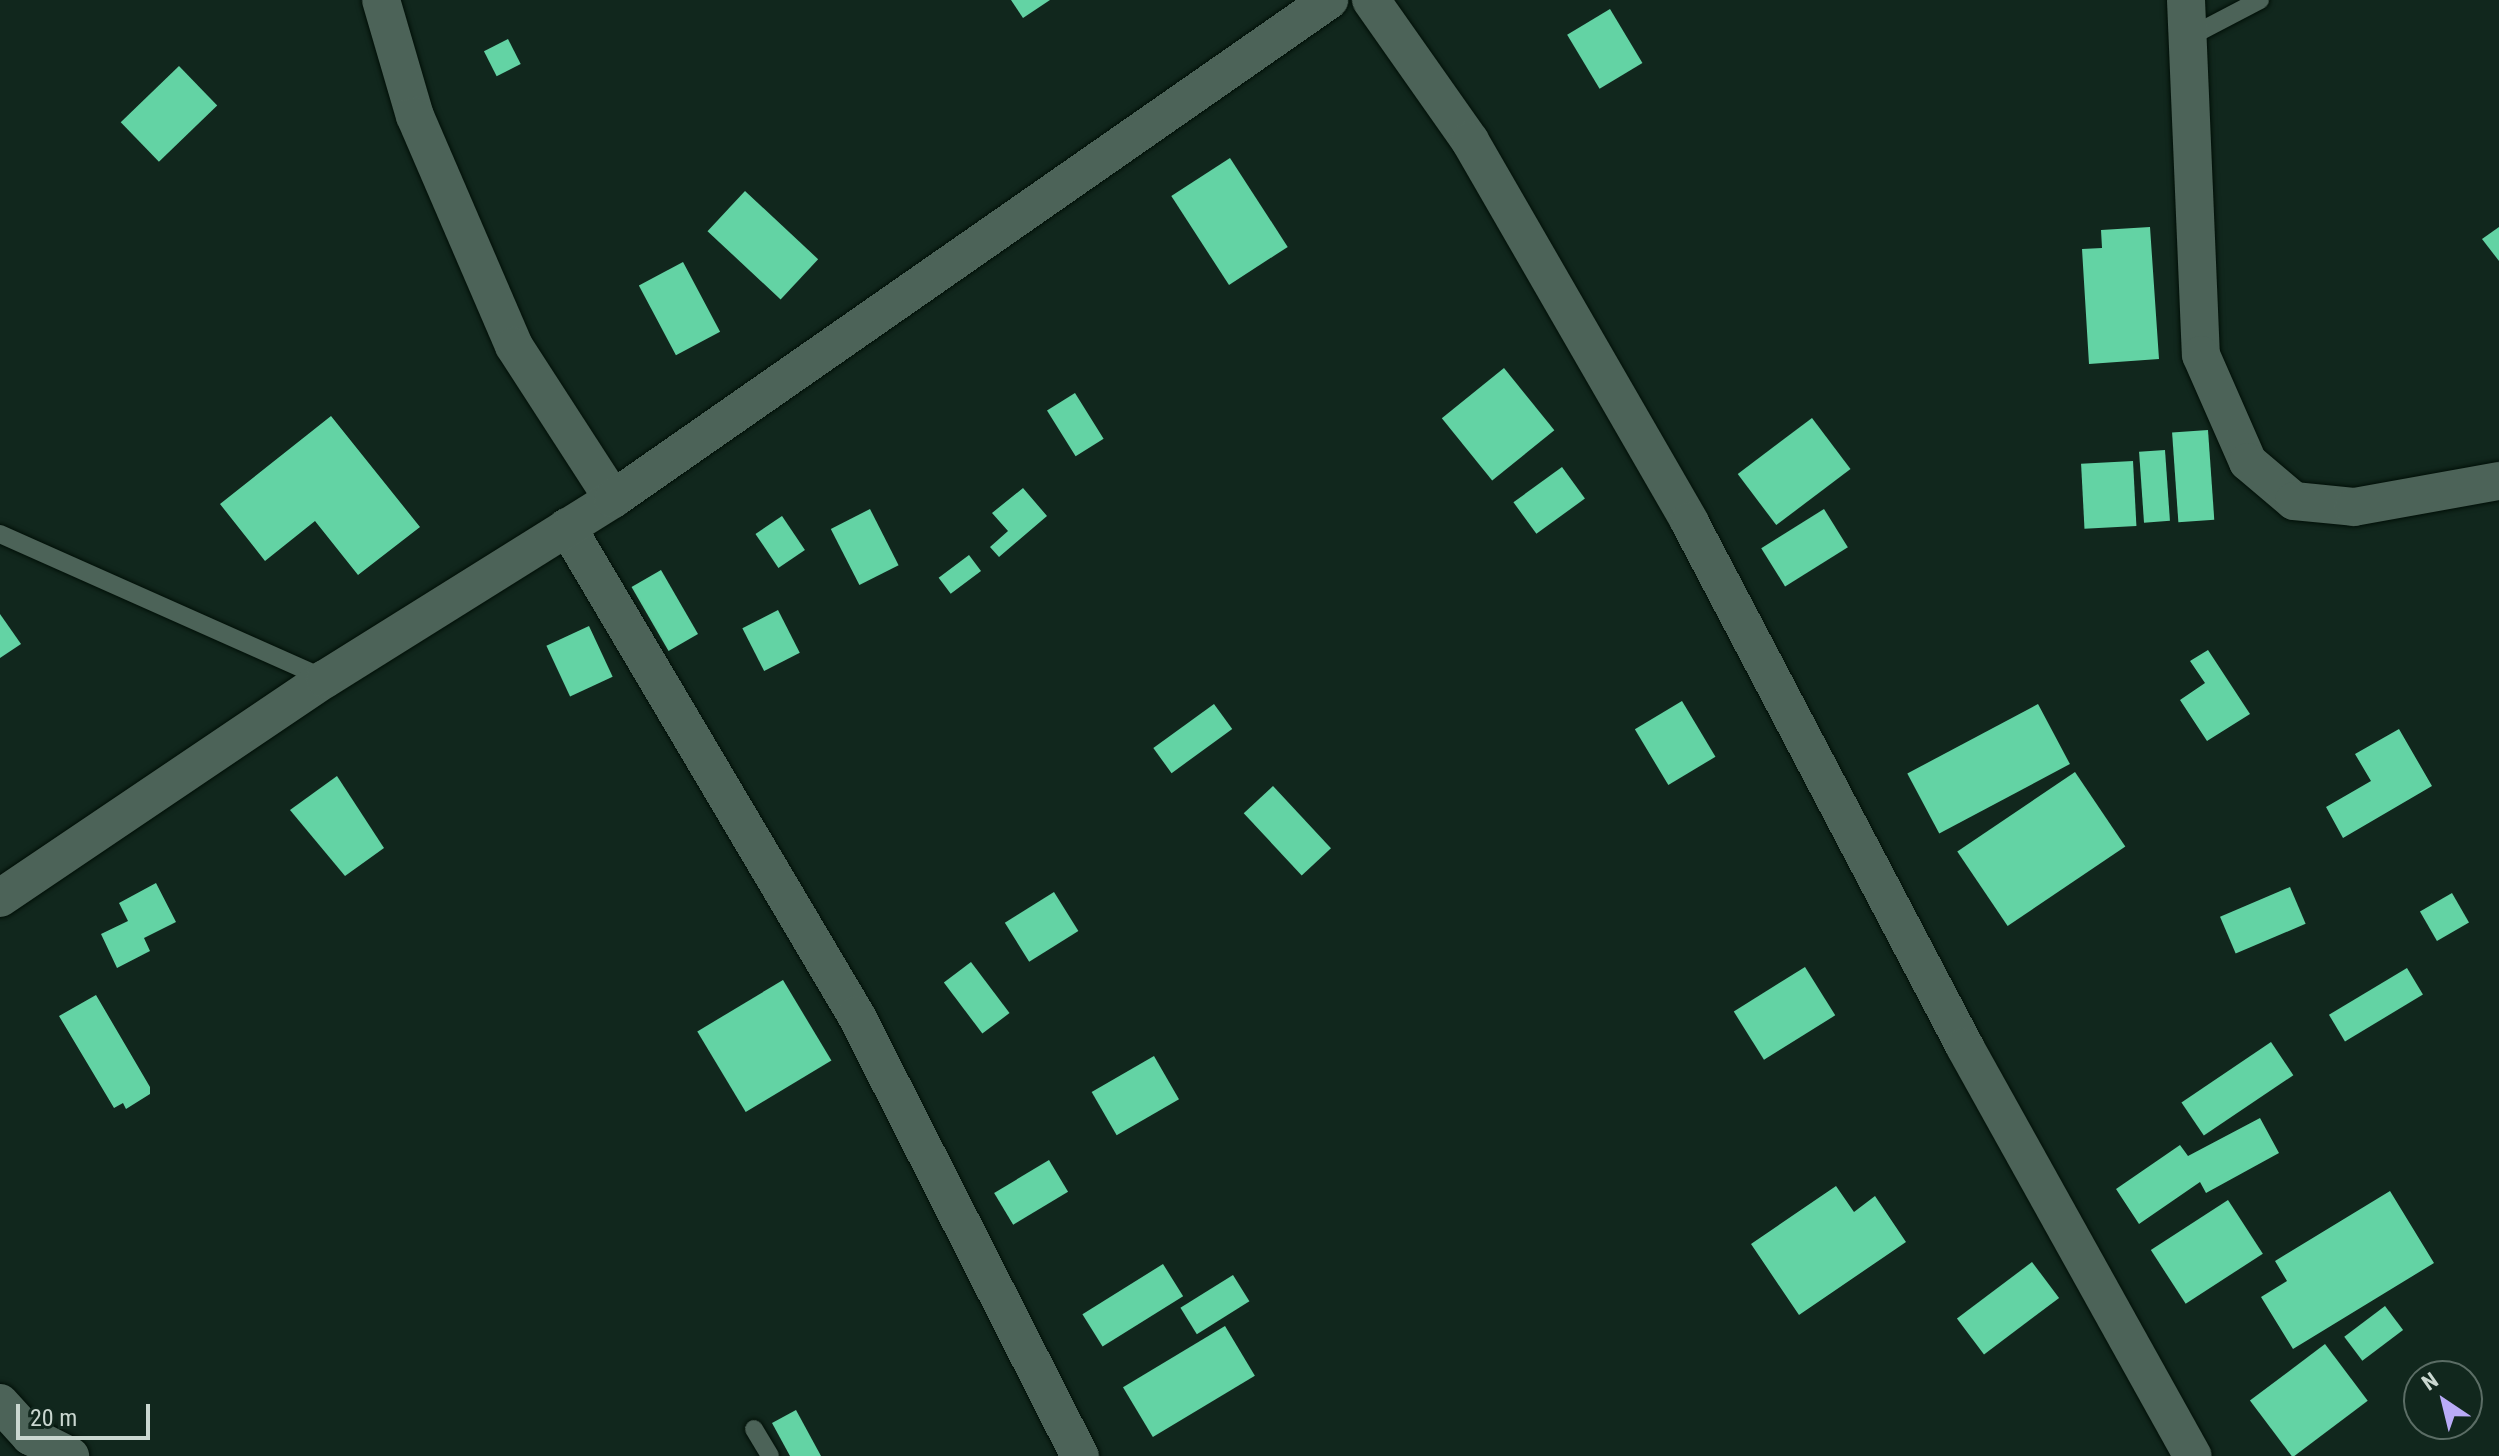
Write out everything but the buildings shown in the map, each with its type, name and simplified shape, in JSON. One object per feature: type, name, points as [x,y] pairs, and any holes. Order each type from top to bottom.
[{"type":"street","points":[[381,0],[415,116],[514,346],[613,499]]},
{"type":"street","points":[[0,898],[325,679],[613,499],[1329,0]]},
{"type":"street","points":[[1371,0],[1470,141],[1689,521],[1965,1047],[2193,1456]]},
{"type":"street","points":[[2188,18],[2201,355],[2248,462],[2294,501],[2354,507],[2499,481]]},
{"type":"street","points":[[567,527],[856,1015],[1080,1456]]},
{"type":"street","points":[[0,1403],[30,1436],[70,1456]]},
{"type":"lane","points":[[2188,18],[2260,0]]},
{"type":"lane","points":[[0,534],[325,679]]},
{"type":"lane","points":[[754,1429],[770,1456]]}]
